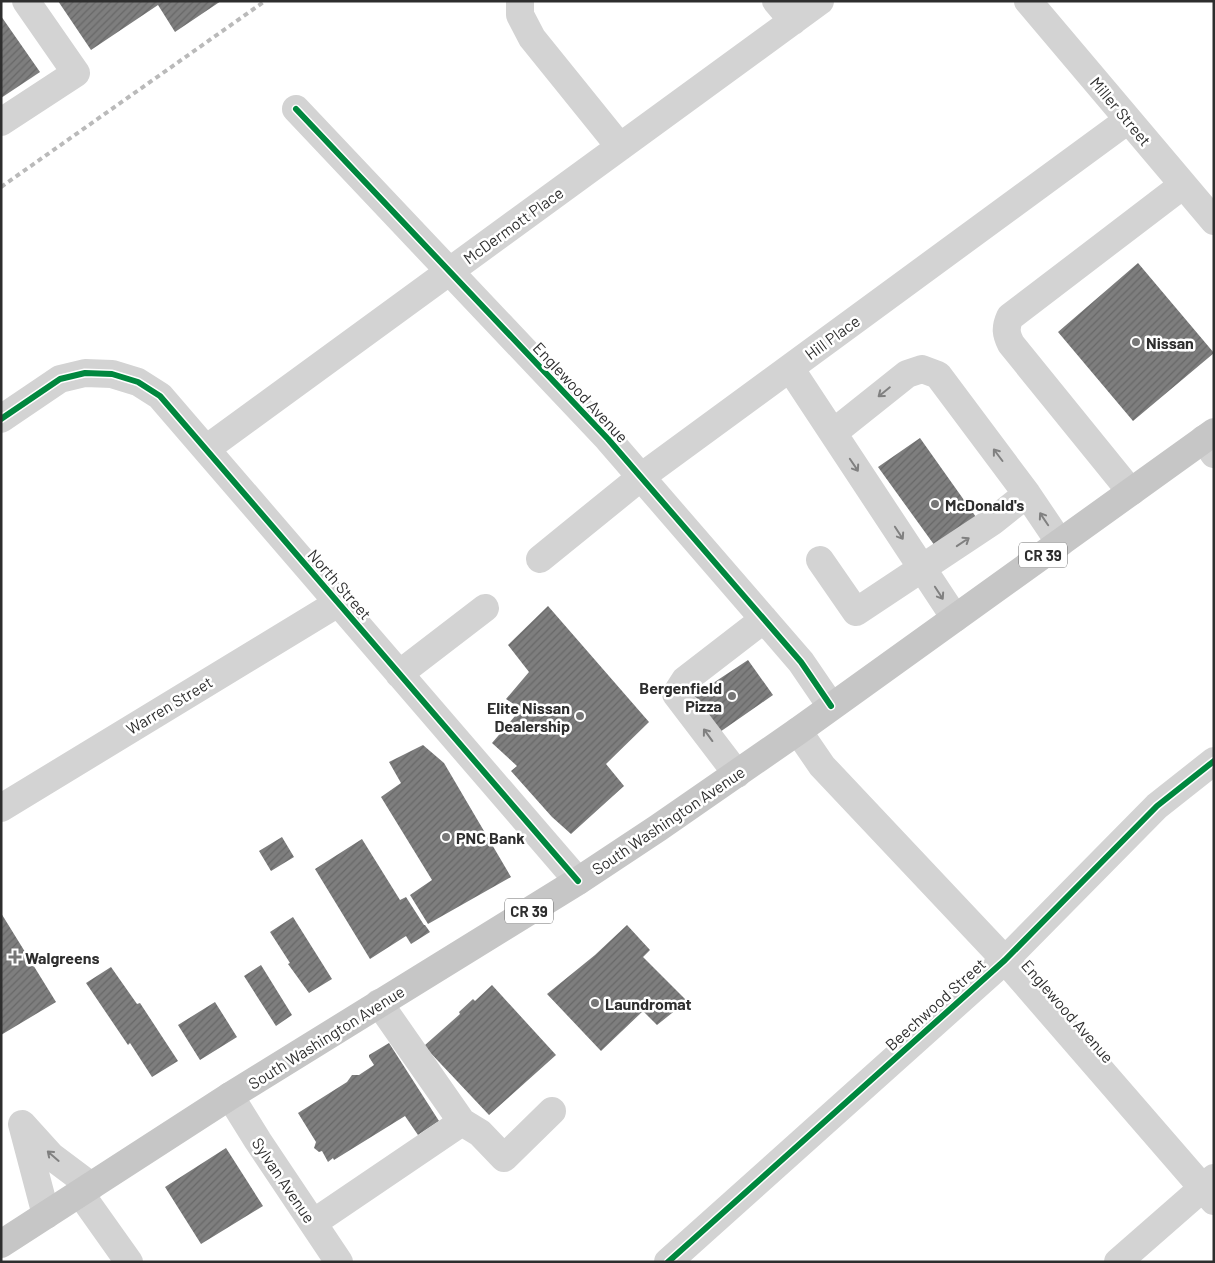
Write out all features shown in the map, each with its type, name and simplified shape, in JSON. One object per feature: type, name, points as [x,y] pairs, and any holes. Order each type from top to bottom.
[{"type":"main road","name":"South Washington Avenue","points":[[1,1244],[230,1096],[578,881],[736,774],[1132,492],[1210,442]]},
{"type":"street","points":[[1,122],[76,73],[26,1]]},
{"type":"street","points":[[520,1],[520,15],[532,38],[620,147]]},
{"type":"street","name":"McDermott Place","points":[[206,449],[620,147],[784,11],[820,1]]},
{"type":"street","name":"Miller Street","points":[[1028,1],[1214,221]]},
{"type":"street","name":"Englewood Avenue","points":[[296,109],[608,440],[801,662],[832,706]]},
{"type":"street","name":"Hill Place","points":[[540,559],[641,477],[1128,120]]},
{"type":"street","points":[[1132,492],[1011,344],[1006,334],[1006,325],[1010,317],[1183,185]]},
{"type":"street","points":[[790,368],[955,618]]},
{"type":"street","points":[[833,433],[907,374],[922,369],[938,375],[1027,494],[1060,543]]},
{"type":"street","name":"North Street","points":[[1,419],[60,379],[85,373],[112,374],[138,382],[160,396],[578,881]]},
{"type":"street","points":[[820,560],[856,612],[993,521],[1027,494]]},
{"type":"street","name":"Warren Street","points":[[1,808],[338,603]]},
{"type":"street","points":[[399,674],[485,608]]},
{"type":"street","points":[[736,774],[676,694],[684,680],[764,619]]},
{"type":"street","name":"Englewood Avenue","points":[[798,730],[822,766],[1005,960],[1210,1189]]},
{"type":"street","name":"Beechwood Street","points":[[668,1262],[1005,960],[1157,806],[1214,761]]},
{"type":"street","points":[[379,1003],[462,1122],[480,1133],[504,1158],[552,1111]]},
{"type":"street","name":"Sylvan Avenue","points":[[230,1096],[339,1262]]},
{"type":"street","points":[[313,1223],[462,1122]]},
{"type":"street","points":[[11,1130],[51,1156],[86,1190],[129,1262]]},
{"type":"street","points":[[11,1130],[46,1215]]},
{"type":"street","points":[[1118,1262],[1210,1189]]},
{"type":"building","points":[[58,1],[221,1],[175,32],[158,5],[91,50]]},
{"type":"building","points":[[1,16],[40,72],[1,98]]},
{"type":"building","name":"Nissan","points":[[1138,263],[1214,353],[1133,421],[1058,332]]},
{"type":"building","name":"McDonald's","points":[[920,438],[976,517],[935,546],[878,467]]},
{"type":"building","name":"Elite Nissan Dealership","points":[[548,606],[649,722],[606,764],[624,786],[571,834],[552,817],[511,771],[517,766],[492,743],[521,709],[506,699],[529,672],[508,645]]},
{"type":"building","name":"Bergenfield Pizza","points":[[748,660],[773,695],[717,734],[692,697]]},
{"type":"building","name":"PNC Bank","points":[[423,745],[444,763],[511,877],[428,924],[410,895],[432,880],[381,797],[401,783],[389,762]]},
{"type":"building","points":[[282,837],[294,857],[271,871],[259,851]]},
{"type":"building","points":[[362,839],[400,900],[406,897],[430,932],[411,944],[406,936],[370,959],[315,869]]},
{"type":"building","name":"Walgreens","points":[[1,913],[56,1002],[1,1035]]},
{"type":"building","points":[[293,917],[332,979],[309,993],[288,964],[290,963],[270,932]]},
{"type":"building","points":[[627,925],[650,950],[643,957],[687,1001],[657,1025],[643,1011],[601,1051],[547,994],[595,955]]},
{"type":"building","points":[[261,965],[292,1015],[276,1026],[244,976]]},
{"type":"building","points":[[111,967],[137,1004],[140,1003],[178,1061],[152,1077],[130,1043],[128,1045],[86,983]]},
{"type":"building","points":[[492,985],[556,1055],[489,1115],[424,1046],[460,1014],[459,1012],[473,999],[475,1001]]},
{"type":"building","points":[[215,1002],[237,1037],[200,1060],[178,1025]]},
{"type":"building","points":[[389,1043],[439,1121],[418,1135],[405,1116],[328,1162],[322,1151],[319,1152],[314,1148],[316,1142],[298,1113],[347,1082],[352,1075],[359,1075],[374,1065],[369,1055]]},
{"type":"building","points":[[226,1148],[263,1206],[201,1244],[165,1187]]},
{"type":"railway","points":[[1,187],[265,1]]},
{"type":"cycle path","points":[[296,109],[608,439],[801,662],[831,706]]},
{"type":"cycle path","points":[[1,419],[60,379],[85,373],[112,374],[138,382],[160,396],[578,881]]},
{"type":"cycle path","points":[[668,1262],[1005,960],[1157,806],[1214,761]]},
{"type":"place","name":"Nissan","points":[[1136,342]]},
{"type":"place","name":"McDonald's","points":[[935,504]]},
{"type":"place","name":"Bergenfield Pizza","points":[[732,696]]},
{"type":"place","name":"Elite Nissan Dealership","points":[[580,716]]},
{"type":"place","name":"PNC Bank","points":[[446,837]]},
{"type":"place","name":"Walgreens","points":[[15,957]]},
{"type":"place","name":"Laundromat","points":[[595,1003]]}]
